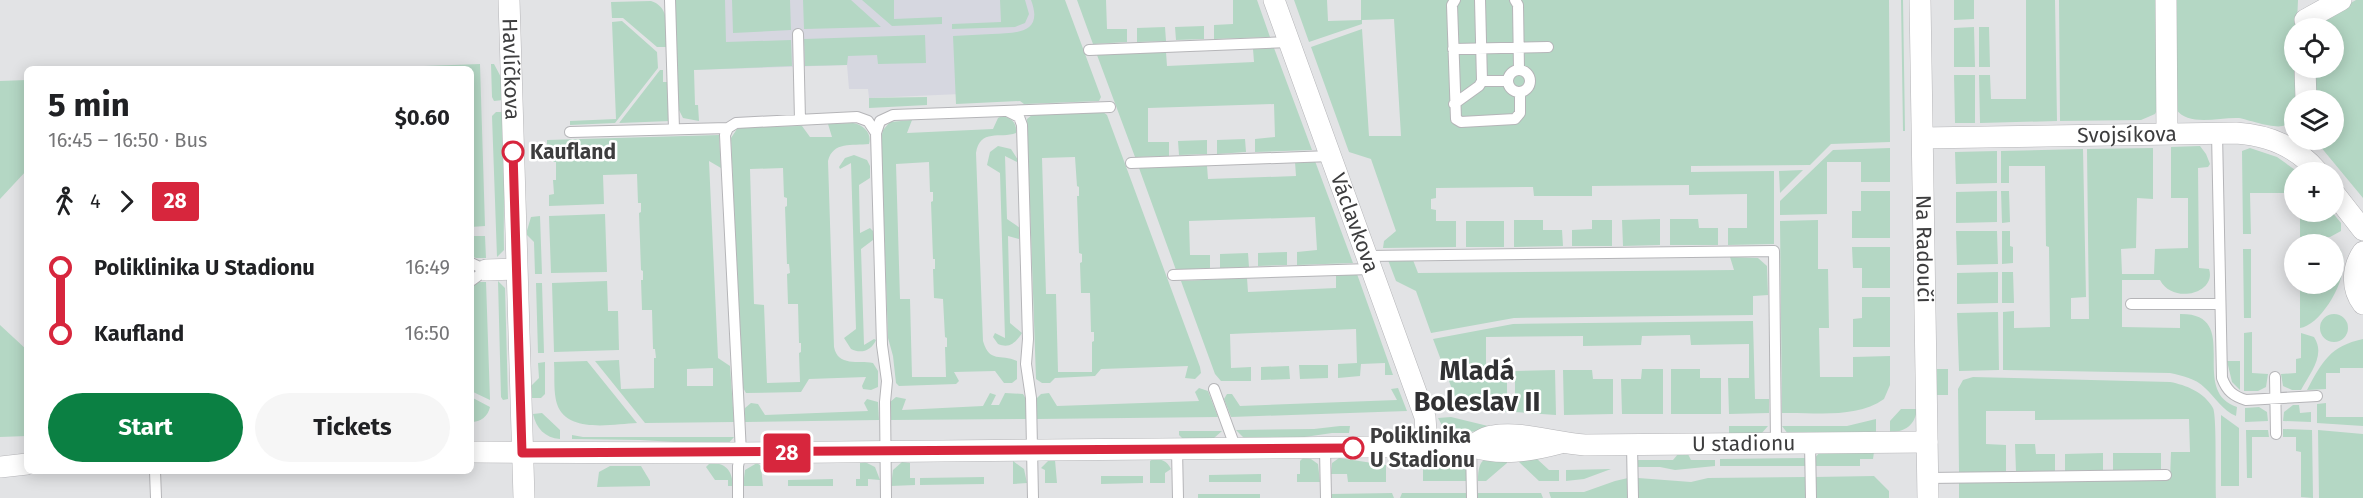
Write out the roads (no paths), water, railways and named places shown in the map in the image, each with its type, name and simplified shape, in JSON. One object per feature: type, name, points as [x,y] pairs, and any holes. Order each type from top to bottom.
[{"type":"street","name":"Havlíčkova","points":[[509,0],[524,498]]},
{"type":"street","name":"Václavkova","points":[[1274,0],[1425,417],[1427,448]]},
{"type":"street","name":"Na Radouči","points":[[1920,0],[1927,488]]},
{"type":"street","points":[[2166,0],[2166,133]]},
{"type":"street","points":[[2305,16],[2341,0]]},
{"type":"street","name":"Svojsíkova","points":[[1923,138],[2217,133],[2257,135],[2284,141]]},
{"type":"street","name":"Svojsíkova","points":[[2297,150],[2307,162]]},
{"type":"street","points":[[2344,206],[2363,230]]},
{"type":"street","points":[[2363,252],[2356,264],[2354,282],[2363,304]]},
{"type":"street","points":[[474,271],[516,269]]},
{"type":"street","name":"U stadionu","points":[[1471,446],[1488,452],[1533,451],[1560,443],[1632,445],[1927,442]]},
{"type":"street","points":[[474,452],[741,453],[1471,446]]},
{"type":"street","points":[[0,467],[24,464]]},
{"type":"lane","points":[[670,0],[674,129]]},
{"type":"lane","points":[[1455,0],[1452,5],[1455,116],[1461,122],[1512,120],[1520,113],[1520,93]]},
{"type":"lane","points":[[1454,104],[1479,86],[1482,81],[1480,0]]},
{"type":"lane","points":[[1515,0],[1518,5],[1519,70]]},
{"type":"lane","points":[[798,34],[800,120]]},
{"type":"lane","points":[[1089,50],[1289,42]]},
{"type":"lane","points":[[1453,49],[1548,47]]},
{"type":"lane","points":[[1519,70],[1526,72],[1531,83],[1520,93],[1511,89],[1508,81],[1512,73],[1519,70]]},
{"type":"lane","points":[[1482,81],[1508,81]]},
{"type":"lane","points":[[886,498],[886,393],[882,345],[876,133],[880,121],[893,116],[1110,107]]},
{"type":"lane","points":[[1006,110],[1019,117],[1022,125],[1028,339],[1026,364],[1033,451],[1033,498]]},
{"type":"lane","points":[[570,132],[728,128],[736,123],[857,117],[868,121],[876,133]]},
{"type":"lane","points":[[728,128],[725,135],[741,453],[738,466],[738,498]]},
{"type":"lane","points":[[2217,133],[2221,366],[2226,389],[2235,397],[2246,400],[2317,396]]},
{"type":"lane","points":[[1131,163],[1331,156]]},
{"type":"lane","points":[[1173,275],[1369,262],[1774,251],[1776,444]]},
{"type":"lane","points":[[2131,304],[2219,304]]},
{"type":"lane","points":[[2275,377],[2276,434]]},
{"type":"lane","points":[[1214,388],[1236,449]]},
{"type":"lane","points":[[1810,443],[1811,498]]},
{"type":"lane","points":[[1632,445],[1633,498]]},
{"type":"lane","points":[[1471,446],[1472,498]]},
{"type":"lane","points":[[1177,449],[1178,498]]},
{"type":"lane","points":[[1325,449],[1326,498]]},
{"type":"lane","points":[[155,474],[156,498]]},
{"type":"lane","points":[[1927,488],[2166,476]]},
{"type":"place","name":"Kaufland","points":[[513,152]]},
{"type":"place","name":"Poliklinika U Stadionu","points":[[1353,448]]},
{"type":"district","name":"Mladá Boleslav II","points":[[1477,386]]}]
